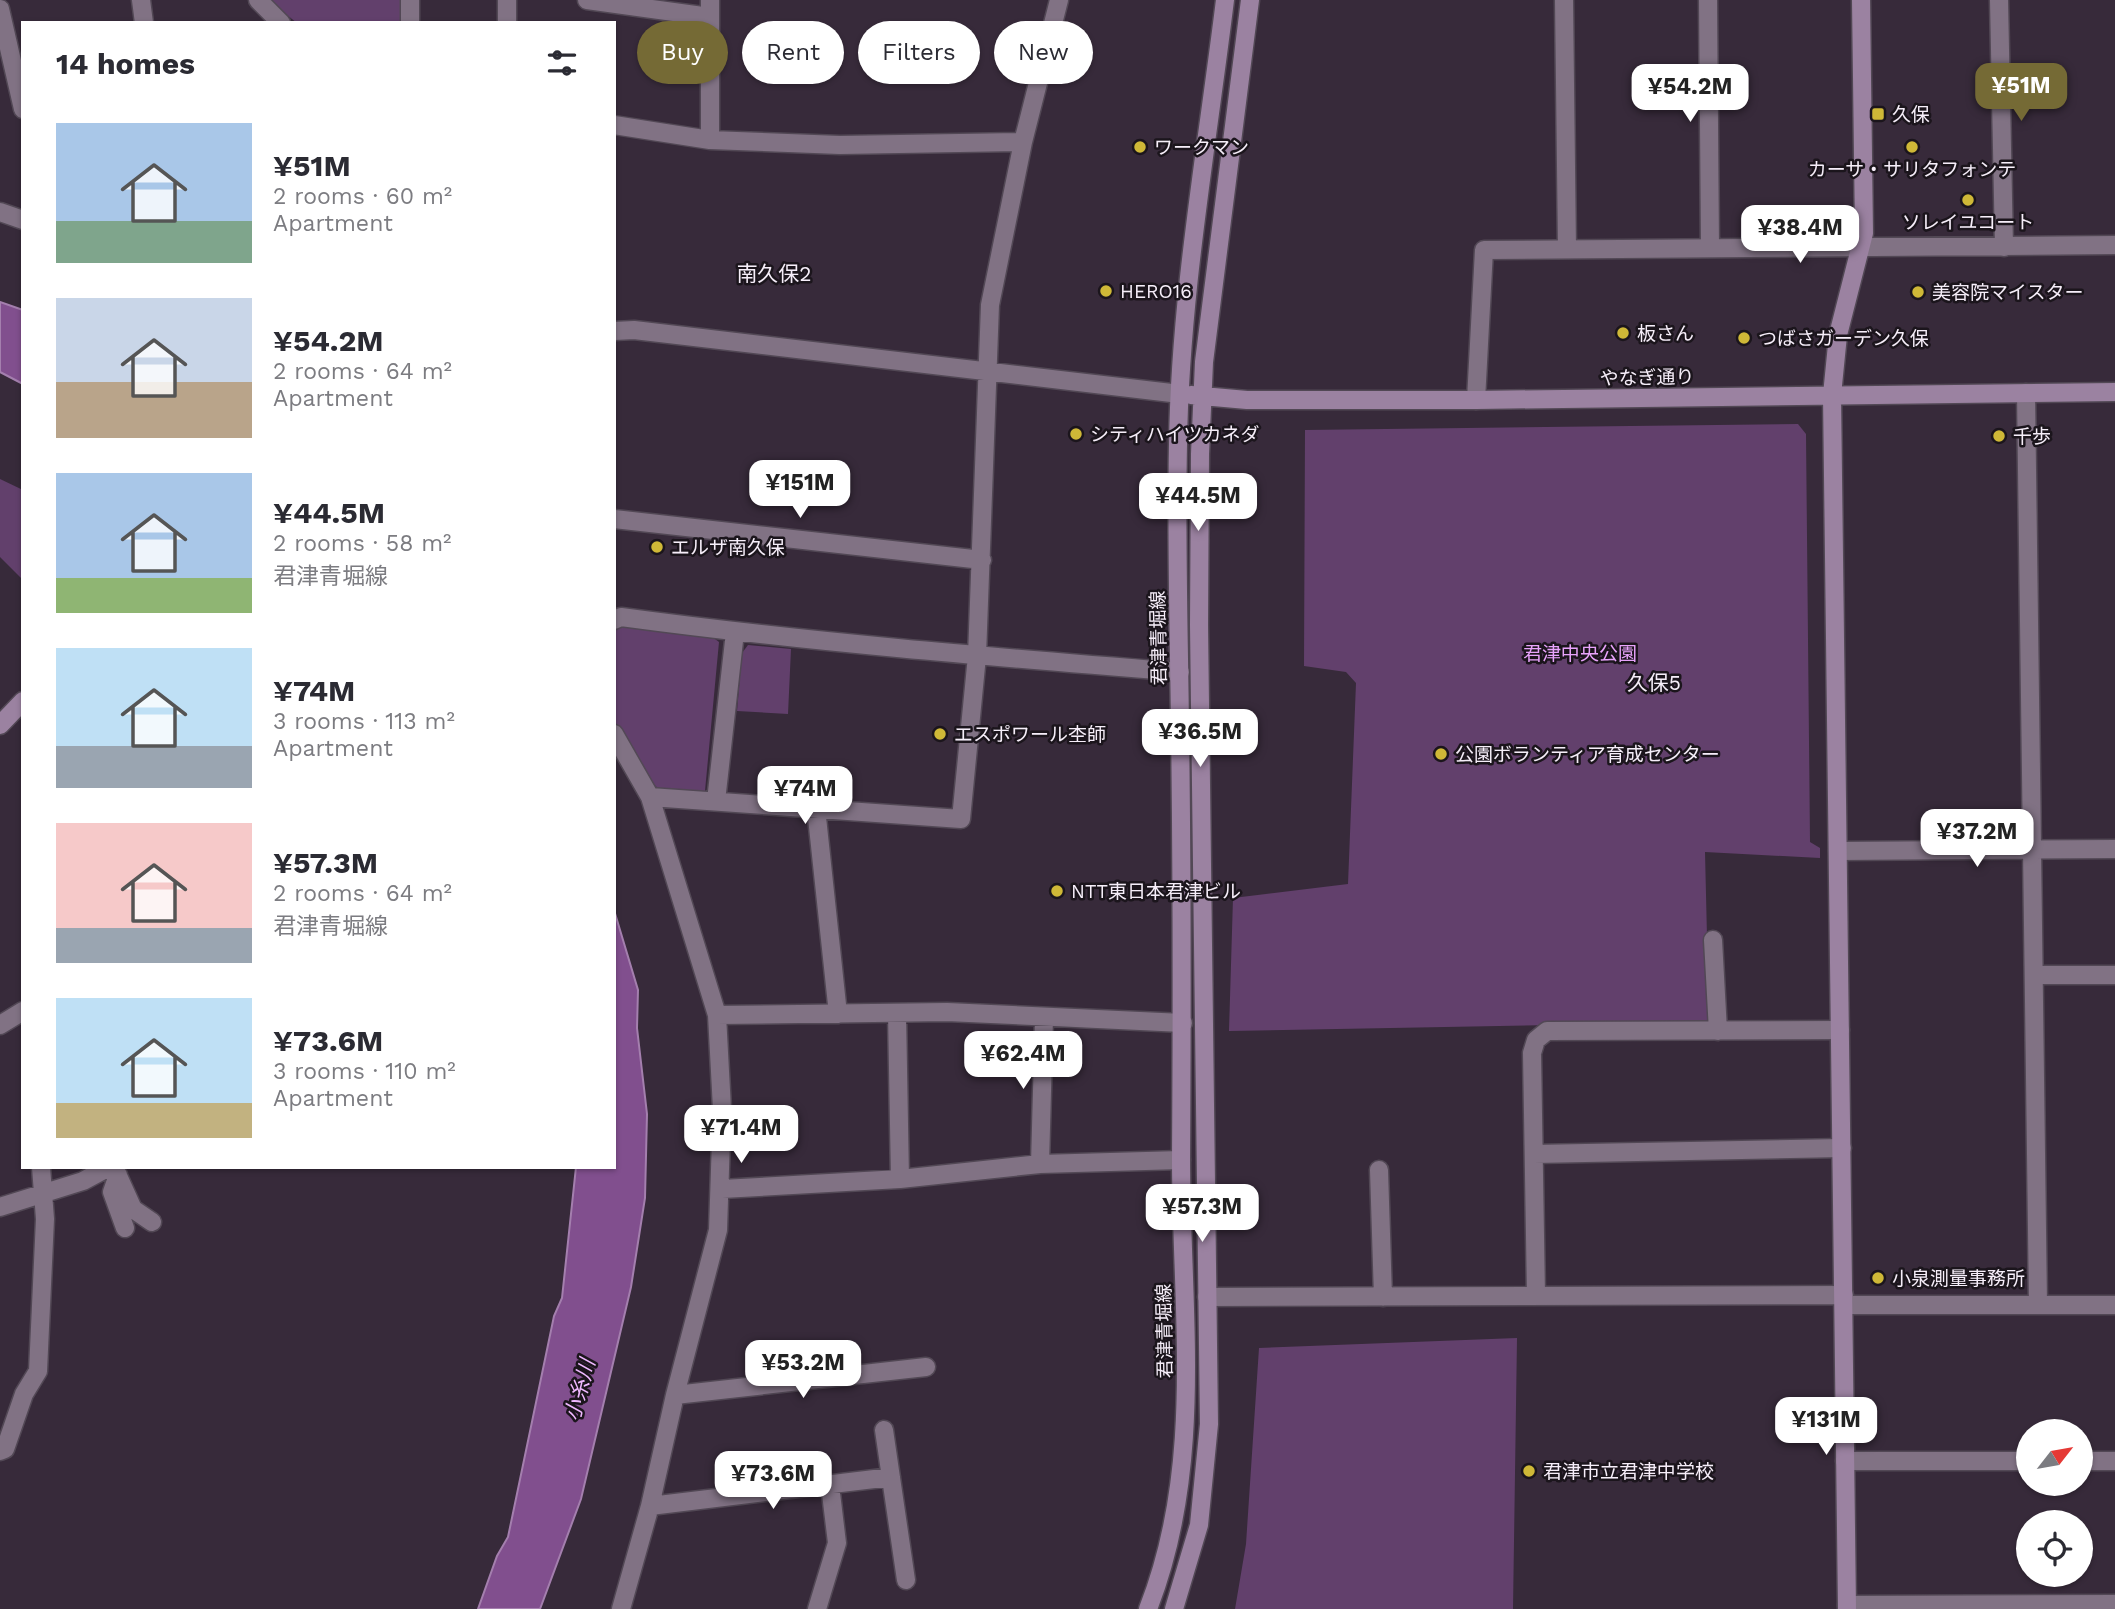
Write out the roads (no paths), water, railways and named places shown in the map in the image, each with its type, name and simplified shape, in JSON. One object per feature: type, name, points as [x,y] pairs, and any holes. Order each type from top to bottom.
[{"type":"main road","name":"君津青堀線","points":[[1148,1609],[1164,1568],[1180,1495],[1186,1413],[1181,1160],[1184,1023],[1180,394],[1183,342],[1225,0]]},
{"type":"main road","points":[[1174,1609],[1199,1525],[1209,1424],[1199,625],[1202,396],[1250,0]]},
{"type":"main road","points":[[1847,1607],[1832,395],[1836,348],[1861,245],[1861,0]]},
{"type":"main road","name":"やなぎ通り","points":[[1180,394],[1247,400],[1476,400],[2115,392]]},
{"type":"main road","points":[[0,725],[21,703]]},
{"type":"street","points":[[141,0],[144,21]]},
{"type":"street","points":[[258,0],[279,21]]},
{"type":"street","points":[[410,21],[411,0]]},
{"type":"street","points":[[507,0],[507,21]]},
{"type":"street","points":[[587,0],[710,9],[710,140]]},
{"type":"street","points":[[650,797],[961,819],[977,656],[990,371],[990,305],[1023,142],[1059,0]]},
{"type":"street","points":[[1564,0],[1567,248]]},
{"type":"street","points":[[1708,0],[1710,247]]},
{"type":"street","points":[[1999,0],[2004,247]]},
{"type":"street","points":[[0,9],[21,100]]},
{"type":"street","points":[[616,125],[710,140],[840,145],[1023,142]]},
{"type":"street","points":[[0,212],[21,219]]},
{"type":"street","points":[[1476,400],[1484,250],[1861,245],[1891,249],[2115,245]]},
{"type":"street","points":[[616,331],[634,330],[1180,394]]},
{"type":"street","points":[[2026,393],[2038,1305]]},
{"type":"street","points":[[616,519],[982,560]]},
{"type":"street","points":[[616,619],[621,617],[735,632],[977,656],[1180,672]]},
{"type":"street","points":[[716,801],[735,632]]},
{"type":"street","points":[[616,737],[630,757],[650,797],[717,1015],[722,1109],[722,1189],[718,1230],[675,1395],[650,1506],[621,1609]]},
{"type":"street","points":[[816,808],[838,1014]]},
{"type":"street","points":[[1838,851],[2115,849]]},
{"type":"street","points":[[1713,940],[1718,1031]]},
{"type":"street","points":[[2034,975],[2115,975]]},
{"type":"street","points":[[0,1025],[21,1012]]},
{"type":"street","points":[[717,1015],[947,1012],[1184,1023]]},
{"type":"street","points":[[897,1013],[900,1179]]},
{"type":"street","points":[[1040,1164],[1044,1018]]},
{"type":"street","points":[[1536,1296],[1532,1053],[1536,1040],[1546,1031],[1840,1030]]},
{"type":"street","points":[[1534,1154],[1842,1148]]},
{"type":"street","points":[[722,1189],[900,1179],[1040,1164],[1181,1160]]},
{"type":"street","points":[[0,1451],[5,1448],[24,1394],[38,1371],[44,1276],[44,1193],[41,1169]]},
{"type":"street","points":[[0,1207],[114,1170]]},
{"type":"street","points":[[114,1170],[133,1209],[152,1222]]},
{"type":"street","points":[[114,1170],[111,1192],[125,1228]]},
{"type":"street","points":[[1379,1170],[1382,1297]]},
{"type":"street","points":[[1207,1297],[1536,1296],[2115,1305]]},
{"type":"street","points":[[675,1395],[926,1367]]},
{"type":"street","points":[[884,1430],[905,1580]]},
{"type":"street","points":[[1846,1461],[2016,1461]]},
{"type":"street","points":[[2093,1461],[2115,1461]]},
{"type":"street","points":[[650,1506],[891,1477]]},
{"type":"street","points":[[817,1609],[837,1543],[830,1485]]},
{"type":"street","points":[[1847,1607],[2115,1604]]},
{"type":"water","points":[[0,302],[21,309],[21,383],[0,372]]},
{"type":"water","name":"小糸川","points":[[616,917],[638,990],[637,1028],[647,1114],[645,1198],[631,1287],[581,1499],[540,1609],[478,1609],[497,1556],[508,1537],[554,1316],[562,1298],[576,1169],[616,1169]]},
{"type":"place","name":"久保","points":[[1878,114]]},
{"type":"place","name":"ワークマン","points":[[1140,147]]},
{"type":"place","name":"カーサ・サリタフォンテ","points":[[1912,147]]},
{"type":"place","name":"ソレイユコート","points":[[1968,200]]},
{"type":"place","name":"HERO16","points":[[1106,291]]},
{"type":"place","name":"美容院マイスター","points":[[1918,292]]},
{"type":"place","name":"板さん","points":[[1623,333]]},
{"type":"place","name":"つばさガーデン久保","points":[[1744,338]]},
{"type":"place","name":"シティハイツカネダ","points":[[1076,434]]},
{"type":"place","name":"千歩","points":[[1999,436]]},
{"type":"place","name":"エルザ南久保","points":[[657,547]]},
{"type":"place","name":"エスポワール杢師","points":[[940,734]]},
{"type":"place","name":"公園ボランティア育成センター","points":[[1441,754]]},
{"type":"place","name":"NTT東日本君津ビル","points":[[1057,891]]},
{"type":"place","name":"小泉測量事務所","points":[[1878,1278]]},
{"type":"place","name":"君津市立君津中学校","points":[[1529,1471]]},
{"type":"district","name":"南久保2","points":[[774,274]]},
{"type":"district","name":"久保5","points":[[1654,683]]},
{"type":"park label","name":"君津中央公園","points":[[1580,653]]}]
